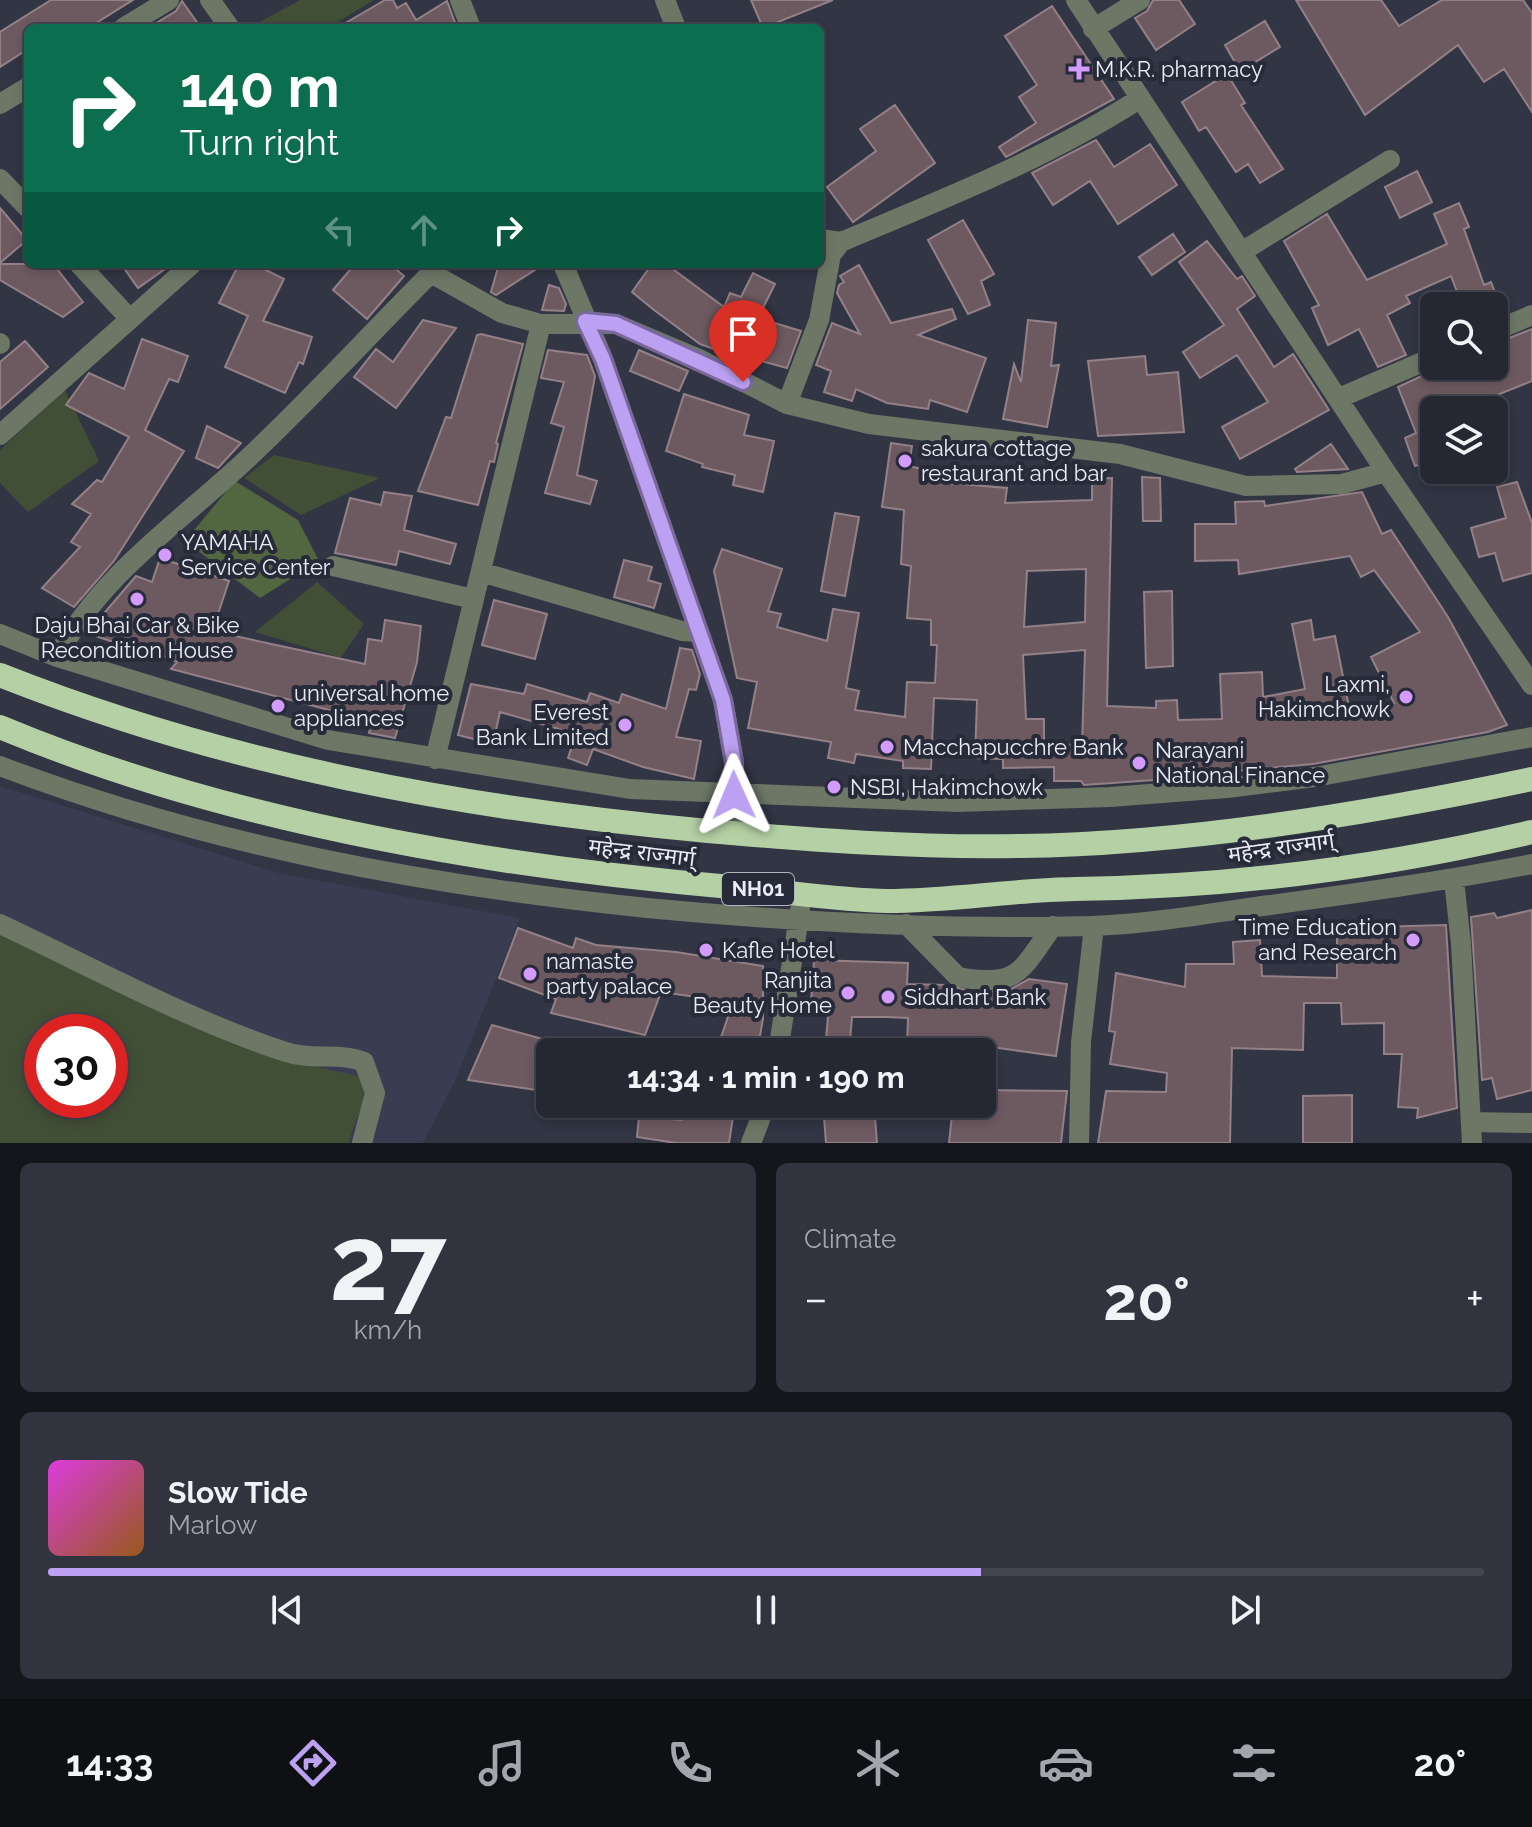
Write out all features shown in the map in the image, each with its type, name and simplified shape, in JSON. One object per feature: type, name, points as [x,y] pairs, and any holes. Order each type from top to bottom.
[{"type":"highway","name":"महेन्द्र राज्मार्ग्","points":[[0,675],[143,728],[310,772],[426,796],[596,821],[884,844],[1022,846],[1157,838],[1332,814],[1532,779]]},
{"type":"highway","name":"महेन्द्र राज्मार्ग्","points":[[0,727],[118,771],[248,808],[409,843],[577,870],[887,901],[1214,883],[1467,848],[1532,832]]},
{"type":"street","points":[[130,24],[169,0]]},
{"type":"street","points":[[210,0],[227,24]]},
{"type":"street","points":[[460,0],[469,24]]},
{"type":"street","points":[[665,0],[674,24]]},
{"type":"street","points":[[1076,0],[1386,472],[1532,685]]},
{"type":"street","points":[[1093,29],[1140,0]]},
{"type":"street","points":[[0,104],[24,89]]},
{"type":"street","points":[[787,404],[819,320],[831,255],[841,242],[1079,138],[1139,99]]},
{"type":"street","points":[[1243,251],[1390,160]]},
{"type":"street","points":[[0,179],[24,204]]},
{"type":"street","points":[[824,240],[841,242]]},
{"type":"street","points":[[83,268],[129,318]]},
{"type":"street","points":[[0,435],[187,268]]},
{"type":"street","points":[[565,268],[603,359],[723,700],[734,762],[731,833]]},
{"type":"street","points":[[57,657],[76,627],[126,567],[247,459],[426,269],[502,313],[541,324],[572,325],[585,321],[616,324],[699,359],[787,404],[869,424],[1120,454],[1246,486],[1342,484],[1386,472]]},
{"type":"street","points":[[1508,325],[1532,315]]},
{"type":"street","points":[[435,759],[541,324]]},
{"type":"street","points":[[1339,398],[1420,363]]},
{"type":"street","points":[[333,566],[473,599]]},
{"type":"street","points":[[481,572],[682,631],[699,632]]},
{"type":"street","points":[[0,634],[57,657],[328,740],[630,789],[957,802],[1212,789],[1418,760],[1532,737]]},
{"type":"street","points":[[0,766],[192,831],[301,857],[425,881],[553,898],[798,923],[1094,926],[1454,880],[1532,864]]},
{"type":"street","points":[[1454,880],[1472,1133],[1532,1123]]},
{"type":"street","points":[[780,1038],[802,893]]},
{"type":"street","points":[[0,924],[197,1016],[289,1054],[352,1057],[364,1062],[372,1076],[375,1093],[362,1143]]},
{"type":"street","points":[[906,924],[958,977],[1006,981],[1018,974],[1053,926]]},
{"type":"street","points":[[1079,1143],[1081,1042],[1094,926]]},
{"type":"street","points":[[751,1143],[761,1118]]},
{"type":"shaded area","points":[[0,786],[279,873],[520,918],[456,1079],[423,1143],[0,1143]]},
{"type":"green space","points":[[300,0],[374,0],[335,24],[256,24]]},
{"type":"green space","points":[[65,390],[99,461],[28,512],[0,483],[0,450]]},
{"type":"green space","points":[[274,455],[380,478],[301,515],[244,478]]},
{"type":"green space","points":[[235,481],[298,520],[319,561],[260,598],[185,541]]},
{"type":"green space","points":[[317,582],[364,624],[341,658],[255,632]]},
{"type":"green space","points":[[0,933],[303,1064],[358,1076],[363,1101],[349,1143],[0,1143]]},
{"type":"building","points":[[51,0],[133,0],[94,24],[24,24],[24,52],[0,67],[0,32]]},
{"type":"building","points":[[385,0],[393,0],[397,8],[406,3],[416,20],[447,1],[456,24],[344,24]]},
{"type":"building","points":[[751,0],[833,0],[773,24],[761,24]]},
{"type":"building","points":[[1153,0],[1179,0],[1195,24],[1156,50],[1135,18],[1147,11]]},
{"type":"building","points":[[1296,0],[1381,0],[1399,26],[1442,0],[1523,0],[1532,13],[1532,112],[1504,69],[1484,82],[1458,45],[1365,115]]},
{"type":"building","points":[[182,1],[198,24],[155,24],[176,11]]},
{"type":"building","points":[[1052,6],[1114,99],[1006,157],[999,147],[1036,123],[1019,97],[1037,85],[1005,36]]},
{"type":"building","points":[[1265,21],[1280,47],[1240,71],[1225,45]]},
{"type":"building","points":[[1227,74],[1245,103],[1241,105],[1283,169],[1260,183],[1248,164],[1236,172],[1206,127],[1199,131],[1182,102]]},
{"type":"building","points":[[895,105],[935,163],[853,222],[827,187],[876,151],[860,129]]},
{"type":"building","points":[[1096,140],[1114,167],[1150,144],[1177,185],[1118,224],[1090,181],[1053,205],[1032,173]]},
{"type":"building","points":[[1417,171],[1432,202],[1400,218],[1385,187]]},
{"type":"building","points":[[1459,203],[1469,227],[1464,229],[1484,285],[1491,282],[1495,292],[1457,292],[1451,276],[1406,296],[1410,303],[1387,315],[1406,355],[1378,367],[1359,329],[1328,345],[1312,308],[1319,305],[1284,241],[1327,214],[1367,280],[1447,244],[1434,214]]},
{"type":"building","points":[[0,208],[24,236],[24,243],[0,263]]},
{"type":"building","points":[[963,220],[994,274],[981,281],[990,305],[968,314],[928,240]]},
{"type":"building","points":[[1173,234],[1185,252],[1152,275],[1139,257]]},
{"type":"building","points":[[1207,241],[1237,279],[1242,276],[1255,296],[1237,309],[1274,367],[1293,354],[1329,410],[1240,459],[1222,427],[1268,402],[1237,355],[1200,378],[1183,352],[1224,325],[1179,262]]},
{"type":"building","points":[[0,264],[56,268],[83,302],[63,317],[0,280]]},
{"type":"building","points":[[859,265],[891,323],[952,309],[956,319],[918,335],[986,358],[967,412],[930,400],[928,409],[887,403],[856,389],[852,401],[824,392],[831,371],[816,365],[832,323],[860,334],[837,293],[839,285],[844,282],[840,276]]},
{"type":"building","points":[[124,268],[166,268],[138,288]]},
{"type":"building","points":[[237,268],[262,268],[284,279],[263,321],[312,337],[303,364],[299,362],[285,393],[225,367],[248,316],[219,303]]},
{"type":"building","points":[[352,268],[395,268],[404,276],[367,319],[333,290]]},
{"type":"building","points":[[498,268],[538,268],[496,295],[491,292]]},
{"type":"building","points":[[649,268],[671,268],[724,307],[730,293],[741,297],[753,273],[775,284],[758,318],[801,331],[787,368],[743,356],[742,359],[700,344],[632,292]]},
{"type":"building","points":[[549,285],[559,288],[566,304],[564,311],[542,310]]},
{"type":"building","points":[[423,320],[456,328],[396,408],[354,377],[376,349],[393,362]]},
{"type":"building","points":[[1028,320],[1056,323],[1051,366],[1059,365],[1047,427],[1003,419],[1014,364],[1021,382]]},
{"type":"building","points":[[1532,329],[1532,381],[1495,396],[1420,396],[1420,464],[1415,466],[1405,438],[1416,433],[1398,387],[1420,377],[1420,380],[1508,380],[1508,338]]},
{"type":"building","points":[[477,335],[523,344],[496,443],[494,462],[490,461],[478,505],[418,491],[446,417],[451,418]]},
{"type":"building","points":[[142,339],[188,356],[178,382],[169,379],[145,430],[184,451],[114,561],[74,607],[42,588],[80,547],[71,542],[91,514],[72,504],[97,480],[102,482],[129,437],[66,405],[89,373],[124,389]]},
{"type":"building","points":[[25,341],[48,367],[0,409],[0,362]]},
{"type":"building","points":[[548,350],[587,355],[595,376],[577,475],[597,481],[590,504],[545,493],[564,427],[551,423],[564,382],[541,378]]},
{"type":"building","points":[[639,350],[688,371],[679,391],[630,371]]},
{"type":"building","points":[[1145,356],[1147,375],[1178,372],[1184,432],[1098,436],[1088,361]]},
{"type":"building","points":[[684,394],[749,415],[744,435],[774,441],[763,492],[733,485],[735,475],[702,467],[703,464],[666,451]]},
{"type":"building","points":[[207,426],[241,443],[218,468],[196,458]]},
{"type":"building","points":[[891,443],[912,446],[909,466],[940,473],[938,482],[1007,488],[1005,503],[1092,500],[1092,479],[1112,478],[1107,706],[1156,708],[1156,701],[1177,700],[1178,720],[1222,719],[1220,674],[1262,672],[1263,697],[1305,689],[1292,624],[1311,620],[1314,640],[1335,636],[1350,712],[1394,703],[1371,657],[1420,632],[1374,570],[1361,577],[1350,556],[1239,574],[1238,560],[1195,561],[1195,524],[1236,524],[1235,502],[1264,501],[1265,506],[1362,492],[1382,534],[1391,530],[1448,617],[1507,725],[1488,732],[1313,764],[1238,771],[1226,775],[1084,785],[1081,781],[1054,781],[1054,767],[1003,768],[1003,759],[975,758],[977,700],[934,698],[931,769],[903,768],[903,761],[856,754],[854,763],[828,758],[831,742],[748,728],[757,682],[737,678],[714,571],[722,549],[782,569],[768,611],[781,614],[777,627],[827,641],[833,609],[859,613],[846,688],[859,691],[855,710],[905,717],[907,682],[935,683],[937,645],[931,645],[931,620],[907,618],[911,566],[901,564],[904,510],[882,507]],"holes":[[[1086,569],[1085,622],[1024,627],[1027,571]],[[1085,650],[1082,745],[1044,744],[1044,719],[1026,719],[1023,655]]]},
{"type":"building","points":[[1331,444],[1348,469],[1297,472],[1295,469]]},
{"type":"building","points":[[1142,477],[1160,478],[1161,521],[1143,521]]},
{"type":"building","points":[[1517,482],[1532,523],[1532,573],[1503,581],[1495,553],[1479,557],[1471,528],[1506,518],[1497,487]]},
{"type":"building","points":[[384,492],[412,496],[404,530],[456,544],[450,564],[399,551],[396,565],[335,553],[350,498],[381,505]]},
{"type":"building","points":[[835,513],[859,517],[845,596],[821,591]]},
{"type":"building","points":[[160,558],[229,581],[218,614],[202,629],[365,664],[368,639],[382,641],[385,620],[421,626],[417,662],[395,738],[369,733],[371,723],[328,713],[329,710],[171,669],[177,662],[124,638],[119,644],[87,633],[136,576],[152,582]]},
{"type":"building","points":[[624,560],[652,567],[648,580],[661,584],[654,608],[614,597]]},
{"type":"building","points":[[1172,591],[1173,666],[1146,668],[1144,592]]},
{"type":"building","points":[[494,600],[547,614],[535,659],[482,645]]},
{"type":"building","points":[[680,648],[692,650],[700,674],[696,690],[689,689],[676,737],[701,741],[694,779],[643,767],[593,749],[587,765],[568,758],[576,734],[500,712],[493,744],[458,735],[471,684],[524,694],[527,684],[587,702],[590,693],[619,703],[622,694],[666,709]]},
{"type":"building","points":[[1532,910],[1532,1090],[1497,1099],[1492,1078],[1482,1080],[1471,917],[1494,913],[1497,918]]},
{"type":"building","points":[[1446,925],[1457,1108],[1417,1118],[1418,1108],[1398,1107],[1402,1054],[1384,1054],[1384,1023],[1342,1024],[1341,1003],[1304,1003],[1303,1050],[1232,1048],[1230,1143],[1098,1143],[1106,1091],[1166,1092],[1167,1073],[1110,1064],[1115,1032],[1109,1031],[1116,973],[1185,987],[1186,964],[1234,964],[1233,942],[1260,940],[1262,976],[1337,978],[1337,928]]},
{"type":"building","points":[[518,928],[573,948],[576,938],[596,945],[676,952],[763,966],[763,1019],[760,1038],[721,1038],[733,1002],[661,992],[645,1035],[551,1013],[556,999],[499,978]]},
{"type":"building","points":[[814,960],[908,963],[907,984],[948,985],[977,993],[1009,990],[1029,979],[1067,984],[1056,1056],[996,1048],[996,1038],[907,1038],[908,1018],[852,1017],[850,1038],[826,1038],[829,1004],[811,1003]]},
{"type":"building","points":[[492,1025],[539,1038],[536,1038],[536,1090],[468,1080]]},
{"type":"building","points":[[996,1090],[1067,1091],[1061,1143],[949,1143],[952,1118],[996,1118]]},
{"type":"building","points":[[1352,1095],[1352,1143],[1303,1143],[1303,1096]]},
{"type":"building","points":[[639,1118],[733,1118],[729,1143],[676,1143],[637,1137]]},
{"type":"building","points":[[824,1118],[875,1118],[877,1143],[826,1143]]},
{"type":"place","name":"M.K.R. pharmacy","points":[[1079,69]]},
{"type":"place","name":"sakura cottage restaurant and bar","points":[[905,461]]},
{"type":"place","name":"YAMAHA Service Center","points":[[165,555]]},
{"type":"place","name":"Daju Bhai Car & Bike Recondition House","points":[[137,599]]},
{"type":"place","name":"Laxmi, Hakimchowk","points":[[1406,697]]},
{"type":"place","name":"universal home appliances","points":[[278,706]]},
{"type":"place","name":"Everest Bank Limited","points":[[625,725]]},
{"type":"place","name":"Macchapucchre Bank","points":[[887,747]]},
{"type":"place","name":"Narayani National Finance","points":[[1139,763]]},
{"type":"place","name":"NSBI, Hakimchowk","points":[[834,787]]},
{"type":"place","name":"Time Education and Research","points":[[1413,940]]},
{"type":"place","name":"Kafle Hotel","points":[[706,950]]},
{"type":"place","name":"namaste party palace","points":[[530,974]]},
{"type":"place","name":"Ranjita Beauty Home","points":[[848,993]]},
{"type":"place","name":"Siddhart Bank","points":[[888,997]]},
{"type":"route","points":[[734,795],[734,762],[723,700],[603,359],[585,321],[616,324],[699,359],[743,382]]}]
